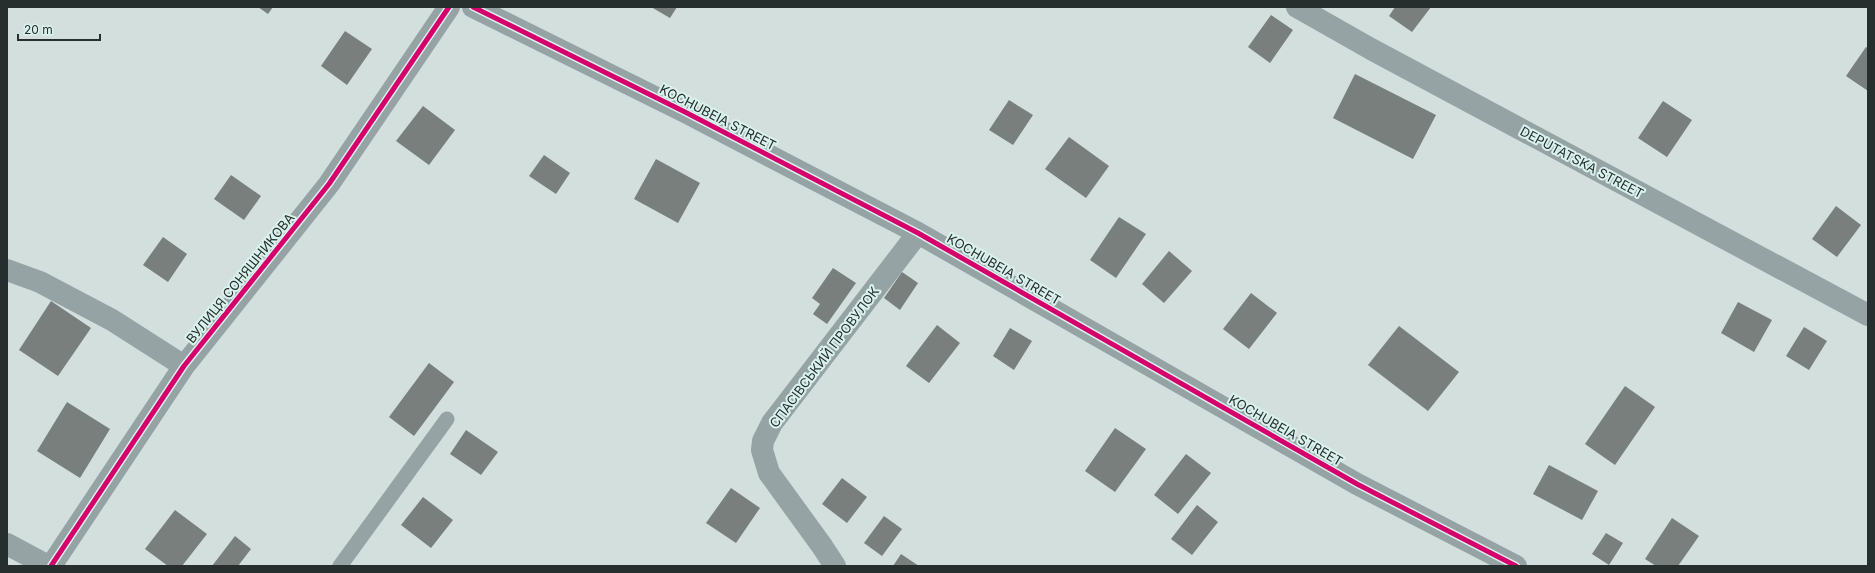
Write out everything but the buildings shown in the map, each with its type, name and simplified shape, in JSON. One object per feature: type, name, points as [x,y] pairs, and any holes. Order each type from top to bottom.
[{"type":"street","name":"ВУЛИЦЯ СОНЯШНИКОВА","points":[[50,566],[184,366],[329,184],[449,7]]},
{"type":"street","name":"KOCHUBEIA STREET","points":[[474,7],[692,116],[918,233],[1357,484],[1516,566]]},
{"type":"street","name":"DEPUTATSKA STREET","points":[[1297,7],[1868,315]]},
{"type":"street","name":"СПАСІВСЬКИЙ ПРОВУЛОК","points":[[835,566],[770,473],[762,450],[763,441],[772,423],[918,233]]},
{"type":"street","points":[[7,270],[40,282],[106,316],[184,366]]},
{"type":"street","points":[[7,544],[50,566]]},
{"type":"lane","points":[[340,566],[447,419]]},
{"type":"cycle path","points":[[51,566],[184,366],[329,184],[449,7]]},
{"type":"cycle path","points":[[473,7],[685,112],[918,233],[1357,484],[1516,566]]}]
